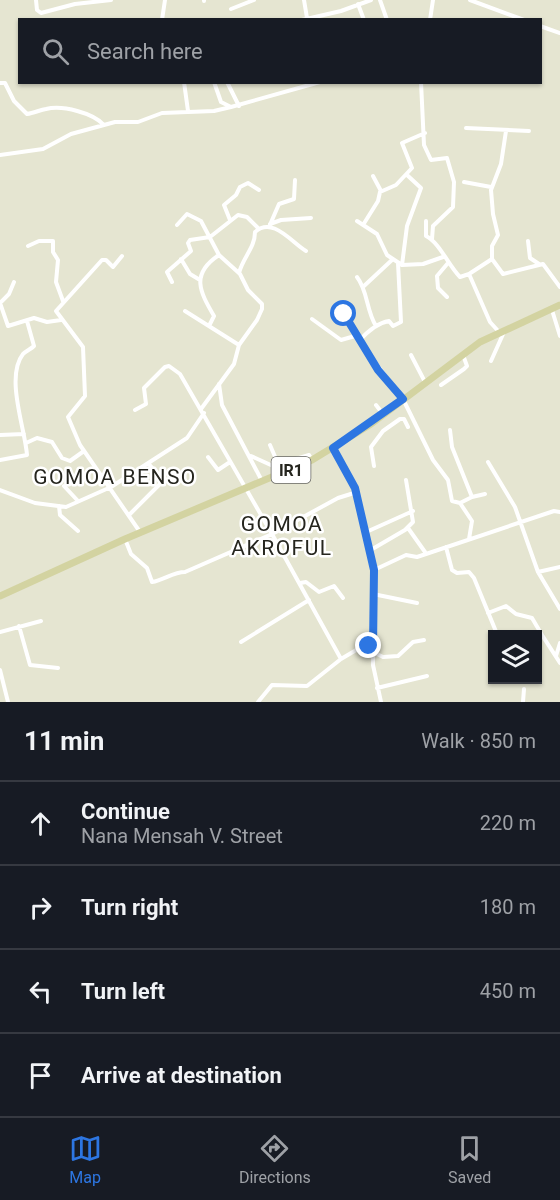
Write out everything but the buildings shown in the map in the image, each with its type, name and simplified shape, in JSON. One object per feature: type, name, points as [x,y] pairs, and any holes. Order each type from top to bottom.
[{"type":"main road","name":"IR1","points":[[0,596],[140,532],[312,460],[381,416],[463,355],[502,332],[560,305]]},
{"type":"street","points":[[36,0],[37,10],[40,13],[75,2],[111,0]]},
{"type":"street","points":[[162,18],[165,0]]},
{"type":"street","points":[[231,9],[254,0]]},
{"type":"street","points":[[304,0],[307,18],[341,11],[371,0]]},
{"type":"street","points":[[380,0],[386,18]]},
{"type":"street","points":[[430,18],[433,0]]},
{"type":"street","points":[[470,0],[519,18]]},
{"type":"street","points":[[359,3],[363,18]]},
{"type":"street","points":[[542,27],[560,33]]},
{"type":"street","points":[[0,83],[5,83],[16,103],[27,114],[59,108],[93,115],[104,125]]},
{"type":"street","points":[[184,84],[188,111]]},
{"type":"street","points":[[215,84],[221,102],[231,107]]},
{"type":"street","points":[[228,84],[239,106]]},
{"type":"street","points":[[0,155],[43,148],[71,134],[117,122],[138,122],[160,114],[214,111],[313,84]]},
{"type":"street","points":[[421,84],[424,145],[430,159],[447,158],[454,182],[453,207],[434,226],[432,239]]},
{"type":"street","points":[[466,128],[530,131]]},
{"type":"street","points":[[506,130],[501,164],[491,187],[492,214],[498,235],[490,250],[492,259],[503,274],[540,264]]},
{"type":"street","points":[[381,192],[396,185],[413,164],[402,143],[425,133]]},
{"type":"street","points":[[359,341],[376,326],[386,321],[393,326],[400,321],[400,264],[407,226],[421,188],[406,175]]},
{"type":"street","points":[[363,225],[381,192],[373,176]]},
{"type":"street","points":[[269,226],[278,205],[294,199],[295,180]]},
{"type":"street","points":[[464,182],[491,187]]},
{"type":"street","points":[[230,221],[224,205],[236,195],[240,187],[248,183],[259,190]]},
{"type":"street","points":[[0,490],[28,502],[59,507],[111,487],[189,436],[219,383],[236,361],[239,345],[257,320],[262,306],[239,273],[219,255],[202,222],[192,215],[184,215],[177,225]]},
{"type":"street","points":[[172,282],[167,272],[191,251],[188,241],[210,237],[241,215],[258,228]]},
{"type":"street","points":[[239,273],[242,261],[253,247],[255,232],[258,228],[282,220],[310,219]]},
{"type":"street","points":[[357,221],[377,234],[385,252],[400,264],[423,264],[443,257]]},
{"type":"street","points":[[426,221],[426,235],[432,239],[447,263],[460,277],[492,259]]},
{"type":"street","points":[[269,226],[290,237],[294,244],[306,251]]},
{"type":"street","points":[[28,246],[39,241],[53,241],[53,252],[58,260],[56,282],[63,301]]},
{"type":"street","points":[[528,241],[530,258],[550,272],[560,287]]},
{"type":"street","points":[[209,326],[214,316],[202,296],[200,280],[206,265],[219,255]]},
{"type":"street","points":[[122,256],[114,267],[106,260],[102,260],[74,294],[63,301],[56,310],[61,320],[83,347],[85,395],[68,417],[84,451],[140,532]]},
{"type":"street","points":[[181,259],[190,274],[200,280]]},
{"type":"street","points":[[364,286],[393,259]]},
{"type":"street","points":[[447,263],[437,276],[438,288],[447,297]]},
{"type":"street","points":[[469,274],[490,322],[502,332],[491,361]]},
{"type":"street","points":[[357,277],[364,286],[369,313],[376,326]]},
{"type":"street","points":[[14,282],[9,294],[0,303],[1,314],[8,326],[34,318],[47,322],[61,320]]},
{"type":"street","points":[[340,308],[355,336],[403,399],[433,460],[448,480],[454,502],[460,503],[485,494]]},
{"type":"street","points":[[552,309],[560,336]]},
{"type":"street","points":[[185,311],[239,345]]},
{"type":"street","points":[[312,319],[341,340],[355,336]]},
{"type":"street","points":[[0,460],[27,455],[15,397],[17,367],[23,354],[34,346],[27,321]]},
{"type":"street","points":[[411,355],[425,382]]},
{"type":"street","points":[[441,385],[464,369],[466,366],[463,355]]},
{"type":"street","points":[[135,410],[146,403],[144,388],[168,366],[181,375],[341,659]]},
{"type":"street","points":[[219,383],[222,405],[238,439],[251,455],[262,481]]},
{"type":"street","points":[[376,405],[387,429]]},
{"type":"street","points":[[374,466],[371,446],[401,418],[408,427]]},
{"type":"street","points":[[450,430],[452,447],[472,497]]},
{"type":"street","points":[[0,435],[24,434]]},
{"type":"street","points":[[26,443],[40,438],[52,442],[62,458],[69,461],[84,451]]},
{"type":"street","points":[[270,445],[283,474]]},
{"type":"street","points":[[333,448],[354,486],[374,570],[373,650],[377,688],[381,702]]},
{"type":"street","points":[[251,455],[271,466],[307,454],[312,460]]},
{"type":"street","points":[[208,457],[218,470],[230,462]]},
{"type":"street","points":[[488,462],[515,507],[538,572],[560,609]]},
{"type":"street","points":[[129,516],[163,481],[148,463]]},
{"type":"street","points":[[369,551],[408,528],[414,520],[406,480]]},
{"type":"street","points":[[64,486],[78,501]]},
{"type":"street","points":[[125,539],[132,555],[147,568],[152,582],[165,580],[176,572],[184,572],[272,534],[338,498],[354,493]]},
{"type":"street","points":[[460,503],[472,521],[469,539]]},
{"type":"street","points":[[59,507],[65,521],[78,531]]},
{"type":"street","points":[[364,533],[413,511]]},
{"type":"street","points":[[374,570],[405,555],[417,557],[425,552],[554,511],[560,512]]},
{"type":"street","points":[[408,528],[425,552]]},
{"type":"street","points":[[446,547],[452,570],[471,573],[495,630]]},
{"type":"street","points":[[538,572],[560,567]]},
{"type":"street","points":[[300,583],[306,582],[319,592],[334,586],[344,598]]},
{"type":"street","points":[[373,594],[417,603]]},
{"type":"street","points":[[241,642],[309,600]]},
{"type":"street","points":[[488,613],[507,606],[516,614],[532,618],[537,630]]},
{"type":"street","points":[[0,632],[41,621]]},
{"type":"street","points":[[19,626],[30,665],[58,668]]},
{"type":"street","points":[[542,639],[560,663]]},
{"type":"street","points":[[258,702],[272,685],[307,686],[341,659],[363,646],[382,657],[398,657],[413,642],[424,640]]},
{"type":"street","points":[[555,657],[560,643]]},
{"type":"street","points":[[0,670],[8,702]]},
{"type":"street","points":[[377,688],[427,676]]},
{"type":"street","points":[[523,702],[524,689]]},
{"type":"district","name":"GOMOA BENSO","points":[[115,477]]},
{"type":"district","name":"GOMOA AKROFUL","points":[[282,536]]},
{"type":"route","points":[[344,314],[355,336],[378,370],[403,399],[371,424],[333,448],[355,488],[354,493],[374,570],[374,638],[373,647],[369,646]]}]
